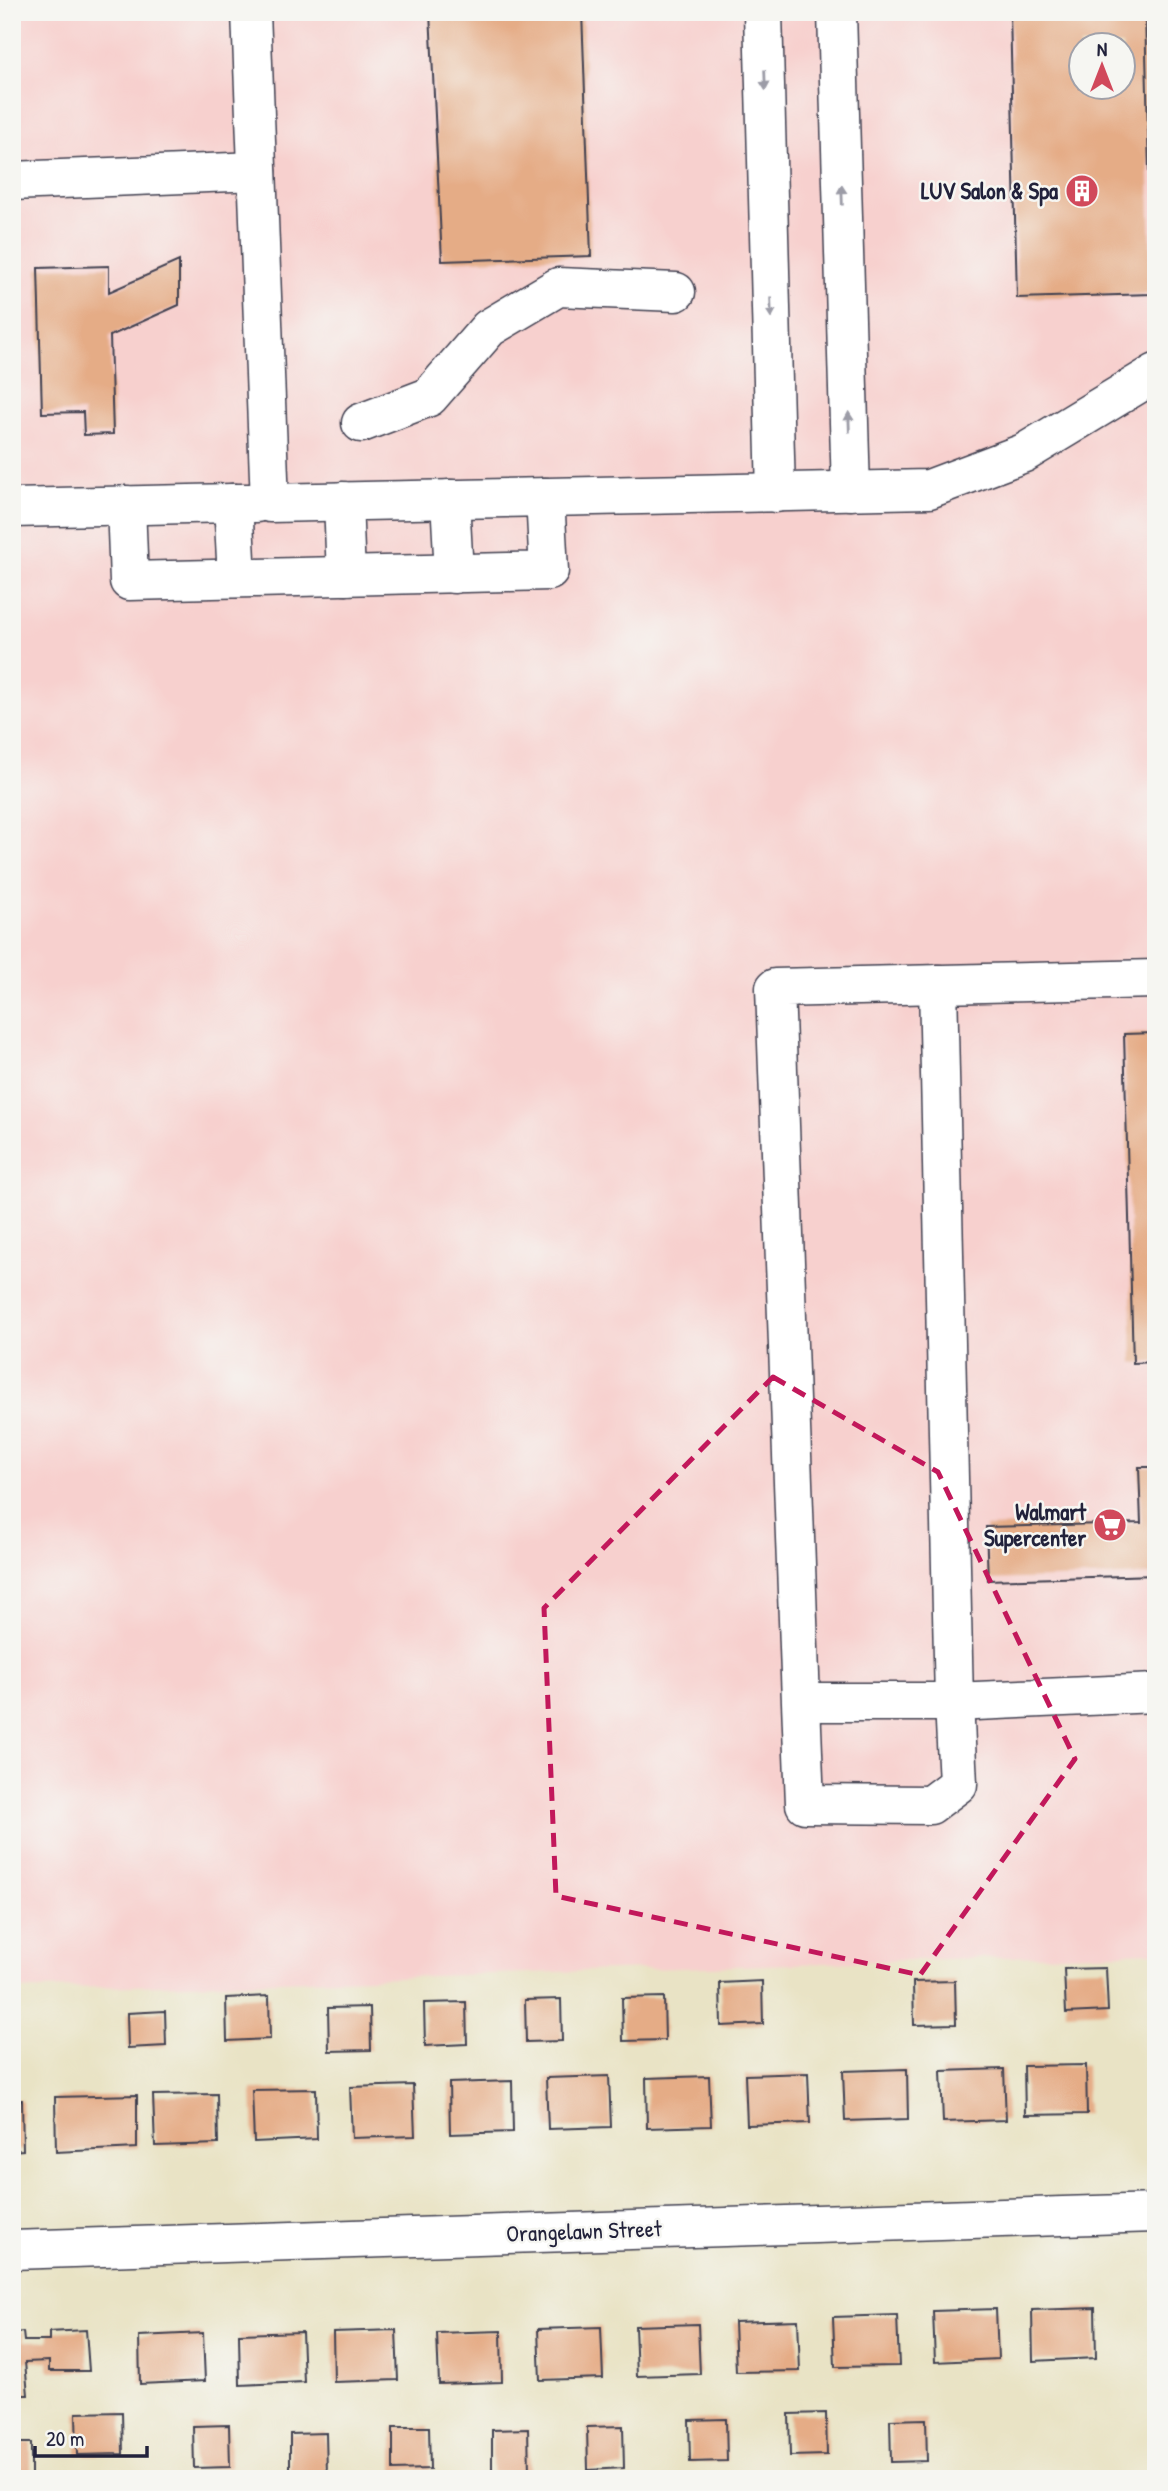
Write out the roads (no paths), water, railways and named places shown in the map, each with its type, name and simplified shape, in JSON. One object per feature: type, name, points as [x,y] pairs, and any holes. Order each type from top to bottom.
[{"type":"street","points":[[237,578],[252,503],[257,171],[251,12]]},
{"type":"street","points":[[763,12],[776,493]]},
{"type":"street","points":[[836,12],[851,491]]},
{"type":"street","points":[[13,172],[257,171]]},
{"type":"street","points":[[361,423],[429,397],[489,328],[558,287],[676,292]]},
{"type":"street","points":[[12,508],[929,489],[1024,453],[1156,373]]},
{"type":"street","points":[[126,505],[129,580],[454,574],[549,571],[545,497]]},
{"type":"street","points":[[450,499],[454,574]]},
{"type":"street","points":[[343,501],[346,576]]},
{"type":"street","points":[[938,984],[958,1784],[930,1805],[805,1804],[775,988],[938,984],[1156,979]]},
{"type":"street","points":[[801,1702],[954,1702],[1156,1693]]},
{"type":"street","name":"Orangelawn Street","points":[[12,2250],[1156,2213]]},
{"type":"place","name":"LUV Salon & Spa","points":[[1082,191]]},
{"type":"place","name":"Walmart Supercenter","points":[[1110,1525]]}]
